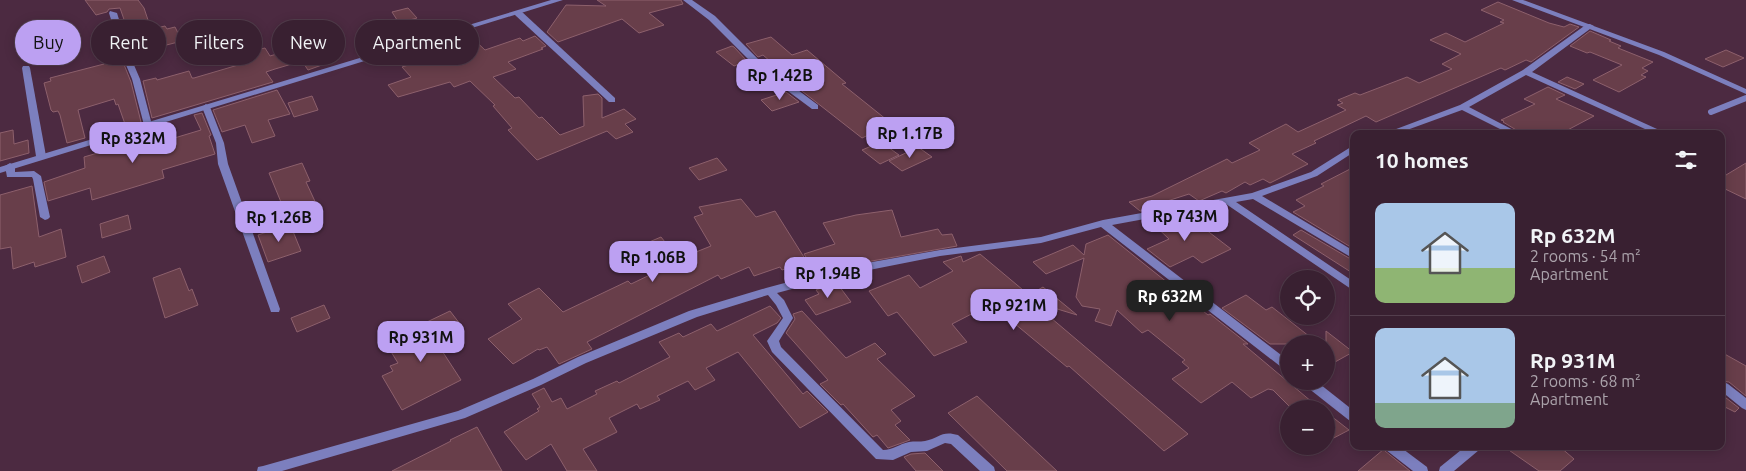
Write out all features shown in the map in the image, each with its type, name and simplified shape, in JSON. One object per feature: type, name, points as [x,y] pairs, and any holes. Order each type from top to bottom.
[{"type":"street","points":[[0,170],[402,46],[559,0]]},
{"type":"street","points":[[687,0],[712,18],[760,66],[815,107]]},
{"type":"street","points":[[1516,0],[1643,45],[1713,75],[1746,92]]},
{"type":"street","points":[[113,13],[127,58],[136,79],[148,124]]},
{"type":"street","points":[[518,13],[612,100]]},
{"type":"street","points":[[1398,130],[1463,107],[1526,72],[1590,26]]},
{"type":"street","points":[[26,68],[41,156]]},
{"type":"street","points":[[1526,72],[1655,130]]},
{"type":"street","points":[[1463,107],[1509,130]]},
{"type":"street","points":[[206,108],[220,143],[223,164],[275,309]]},
{"type":"street","points":[[270,470],[461,415],[538,382],[582,360],[693,314],[770,291],[844,271],[940,254],[1041,240],[1103,223],[1254,196],[1314,174],[1350,151]]},
{"type":"street","points":[[10,166],[10,175],[30,173],[38,178],[45,217]]},
{"type":"street","points":[[1254,196],[1350,254]]},
{"type":"street","points":[[1228,201],[1350,284]]},
{"type":"street","points":[[1103,223],[1280,360]]},
{"type":"street","points":[[770,291],[780,302],[788,318],[786,324],[777,332],[773,341],[776,349],[880,455],[894,455],[909,447],[927,446],[944,438],[954,439],[989,471]]},
{"type":"street","points":[[1725,388],[1746,405]]},
{"type":"street","points":[[1318,390],[1350,415]]},
{"type":"street","points":[[1395,450],[1422,471]]},
{"type":"street","points":[[1445,471],[1470,450]]},
{"type":"lane","points":[[1711,112],[1746,98]]},
{"type":"building","points":[[85,0],[138,0],[144,8],[148,20],[124,20],[120,8],[109,9],[107,12],[96,15]]},
{"type":"building","points":[[597,0],[681,0],[683,4],[649,13],[664,25],[639,33],[622,19],[558,42],[547,32],[566,5],[606,6]]},
{"type":"building","points":[[1498,2],[1549,23],[1564,27],[1570,24],[1579,27],[1531,62],[1526,60],[1505,70],[1501,68],[1376,122],[1366,116],[1314,141],[1316,143],[1292,154],[1308,164],[1270,183],[1263,179],[1250,185],[1245,182],[1226,193],[1222,191],[1199,201],[1189,194],[1161,203],[1166,207],[1140,211],[1129,202],[1152,196],[1227,159],[1232,163],[1260,150],[1249,143],[1286,124],[1298,132],[1346,110],[1337,105],[1343,103],[1338,100],[1355,93],[1360,95],[1407,77],[1419,83],[1452,69],[1442,64],[1461,54],[1430,40],[1446,33],[1465,42],[1504,23],[1500,22],[1504,20],[1481,10]]},
{"type":"building","points":[[408,8],[417,18],[397,20],[392,12]]},
{"type":"building","points":[[175,27],[176,43],[166,45],[166,28],[167,29]]},
{"type":"building","points":[[1590,31],[1621,46],[1618,48],[1653,62],[1642,68],[1648,71],[1641,75],[1646,77],[1619,92],[1593,80],[1622,65],[1570,46]]},
{"type":"building","points":[[535,36],[546,46],[541,48],[543,49],[508,62],[516,69],[493,77],[515,98],[519,97],[539,118],[542,117],[560,135],[584,126],[583,96],[598,94],[602,98],[602,118],[624,109],[636,119],[625,124],[633,132],[616,139],[607,131],[537,160],[508,130],[512,128],[493,106],[495,105],[470,81],[454,87],[450,82],[398,97],[388,85],[411,77],[402,67],[408,65],[479,65],[479,44],[485,50],[520,38],[523,41]]},
{"type":"building","points":[[771,37],[792,55],[807,50],[846,83],[842,84],[892,124],[862,138],[784,77],[787,76],[763,55],[758,57],[746,44]]},
{"type":"building","points":[[732,46],[747,61],[734,66],[716,52]]},
{"type":"building","points":[[265,48],[270,56],[272,55],[272,65],[288,65],[266,72],[273,82],[152,118],[143,81],[156,78],[157,80],[189,71],[192,78],[194,78],[238,65],[262,65],[262,49]]},
{"type":"building","points":[[1726,50],[1744,58],[1723,67],[1705,59]]},
{"type":"building","points":[[100,65],[124,65],[131,82],[141,122],[126,127],[118,104],[116,105],[114,99],[78,110],[85,138],[67,143],[60,115],[58,111],[53,112],[51,110],[44,83],[51,81],[50,78]]},
{"type":"building","points":[[305,65],[322,65],[308,70]]},
{"type":"building","points":[[1567,77],[1584,84],[1575,89],[1558,82]]},
{"type":"building","points":[[1548,87],[1565,95],[1556,99],[1594,116],[1568,130],[1516,130],[1501,120],[1535,104],[1524,99]]},
{"type":"building","points":[[277,90],[290,114],[268,120],[275,136],[252,143],[245,125],[222,132],[213,110]]},
{"type":"building","points":[[786,92],[799,102],[772,111],[761,100]]},
{"type":"building","points":[[312,96],[318,110],[294,117],[288,103]]},
{"type":"building","points":[[202,113],[211,135],[209,136],[215,154],[162,170],[164,178],[92,200],[90,188],[48,201],[44,182],[85,168],[84,157],[132,143],[129,135],[147,130],[151,145],[201,130],[194,115]]},
{"type":"building","points":[[13,130],[14,144],[28,140],[29,153],[0,161],[0,133]]},
{"type":"building","points":[[881,142],[899,155],[880,164],[862,150]]},
{"type":"building","points":[[918,147],[932,157],[902,171],[889,161]]},
{"type":"building","points":[[717,158],[727,170],[699,180],[689,168]]},
{"type":"building","points":[[302,163],[310,181],[306,182],[319,210],[284,222],[279,209],[283,207],[269,173]]},
{"type":"building","points":[[1746,163],[1746,199],[1725,189],[1725,176]]},
{"type":"building","points":[[1350,169],[1350,247],[1293,212],[1305,206],[1296,200],[1324,186],[1321,184]]},
{"type":"building","points":[[32,186],[39,237],[61,229],[66,257],[35,267],[34,262],[13,269],[11,247],[0,249],[0,195]]},
{"type":"building","points":[[741,199],[756,217],[775,211],[807,262],[782,270],[780,267],[754,276],[749,267],[721,279],[718,275],[587,342],[592,349],[559,364],[547,347],[538,349],[513,364],[488,339],[522,319],[508,304],[539,288],[563,312],[628,281],[631,284],[654,273],[635,248],[661,237],[677,257],[681,258],[711,246],[694,217],[703,214],[699,207]]},
{"type":"building","points":[[892,210],[901,237],[938,229],[942,235],[952,234],[957,246],[815,271],[804,254],[835,244],[823,223],[856,215]]},
{"type":"building","points":[[128,215],[131,229],[102,238],[100,224]]},
{"type":"building","points":[[1177,215],[1194,229],[1201,226],[1231,249],[1202,263],[1193,256],[1170,267],[1147,249],[1169,239],[1149,220]]},
{"type":"building","points":[[290,224],[301,251],[268,262],[258,235]]},
{"type":"building","points":[[1301,230],[1350,259],[1350,271],[1293,235]]},
{"type":"building","points":[[1108,235],[1208,315],[1210,314],[1248,344],[1243,344],[1280,375],[1280,390],[1298,390],[1310,400],[1283,400],[1273,390],[1268,389],[1251,398],[1232,382],[1201,403],[1172,379],[1189,368],[1182,362],[1185,360],[1148,330],[1142,333],[1117,310],[1111,326],[1095,321],[1100,309],[1082,306],[1076,297],[1084,258],[1046,274],[1033,262],[1073,245],[1084,255],[1086,244]]},
{"type":"building","points":[[980,254],[1029,295],[1043,287],[1077,315],[1031,301],[1188,434],[1164,451],[1069,366],[1067,367],[991,304],[952,324],[967,342],[934,356],[897,312],[888,316],[869,291],[909,275],[920,288],[953,271],[943,262],[961,256],[963,262]]},
{"type":"building","points":[[104,256],[110,272],[82,283],[77,266]]},
{"type":"building","points":[[180,268],[189,291],[192,289],[198,305],[165,318],[153,278]]},
{"type":"building","points":[[836,282],[851,302],[816,315],[805,300],[819,294],[816,290]]},
{"type":"building","points":[[1246,295],[1266,310],[1272,307],[1280,313],[1280,325],[1295,325],[1308,335],[1280,335],[1280,344],[1270,344],[1222,308]]},
{"type":"building","points":[[324,305],[330,318],[297,332],[291,318]]},
{"type":"building","points":[[770,306],[781,318],[777,323],[753,335],[803,394],[807,391],[828,412],[800,428],[738,352],[706,368],[715,380],[695,390],[688,381],[657,396],[660,400],[640,409],[637,404],[609,418],[617,432],[583,449],[597,471],[567,471],[551,444],[526,460],[504,432],[539,411],[537,409],[540,407],[532,394],[544,388],[552,402],[561,398],[567,409],[597,394],[595,391],[617,381],[619,383],[670,357],[659,342],[679,333],[683,337],[711,324],[717,331]]},
{"type":"building","points":[[450,311],[460,324],[433,337],[461,380],[402,410],[382,376],[393,371],[390,366],[398,363],[385,342]]},
{"type":"building","points":[[802,311],[846,358],[875,343],[886,354],[877,359],[915,396],[891,410],[901,421],[895,425],[910,440],[888,448],[877,435],[873,437],[843,404],[841,405],[820,384],[828,380],[786,333],[795,319],[793,314]]},
{"type":"building","points":[[1335,338],[1350,350],[1350,354],[1335,362]]},
{"type":"building","points":[[1725,354],[1746,366],[1746,396],[1729,382],[1725,382]]},
{"type":"building","points":[[977,396],[1057,471],[1007,471],[948,413]]},
{"type":"building","points":[[1725,397],[1739,408],[1735,412],[1725,407]]},
{"type":"building","points":[[1335,419],[1349,430],[1335,437]]},
{"type":"building","points":[[477,427],[502,471],[392,471],[450,440]]},
{"type":"building","points":[[1384,450],[1410,471],[1358,471]]},
{"type":"building","points":[[1509,450],[1564,450],[1574,459],[1560,471],[1539,471]]},
{"type":"building","points":[[925,453],[943,471],[916,471],[904,457],[911,454]]}]
